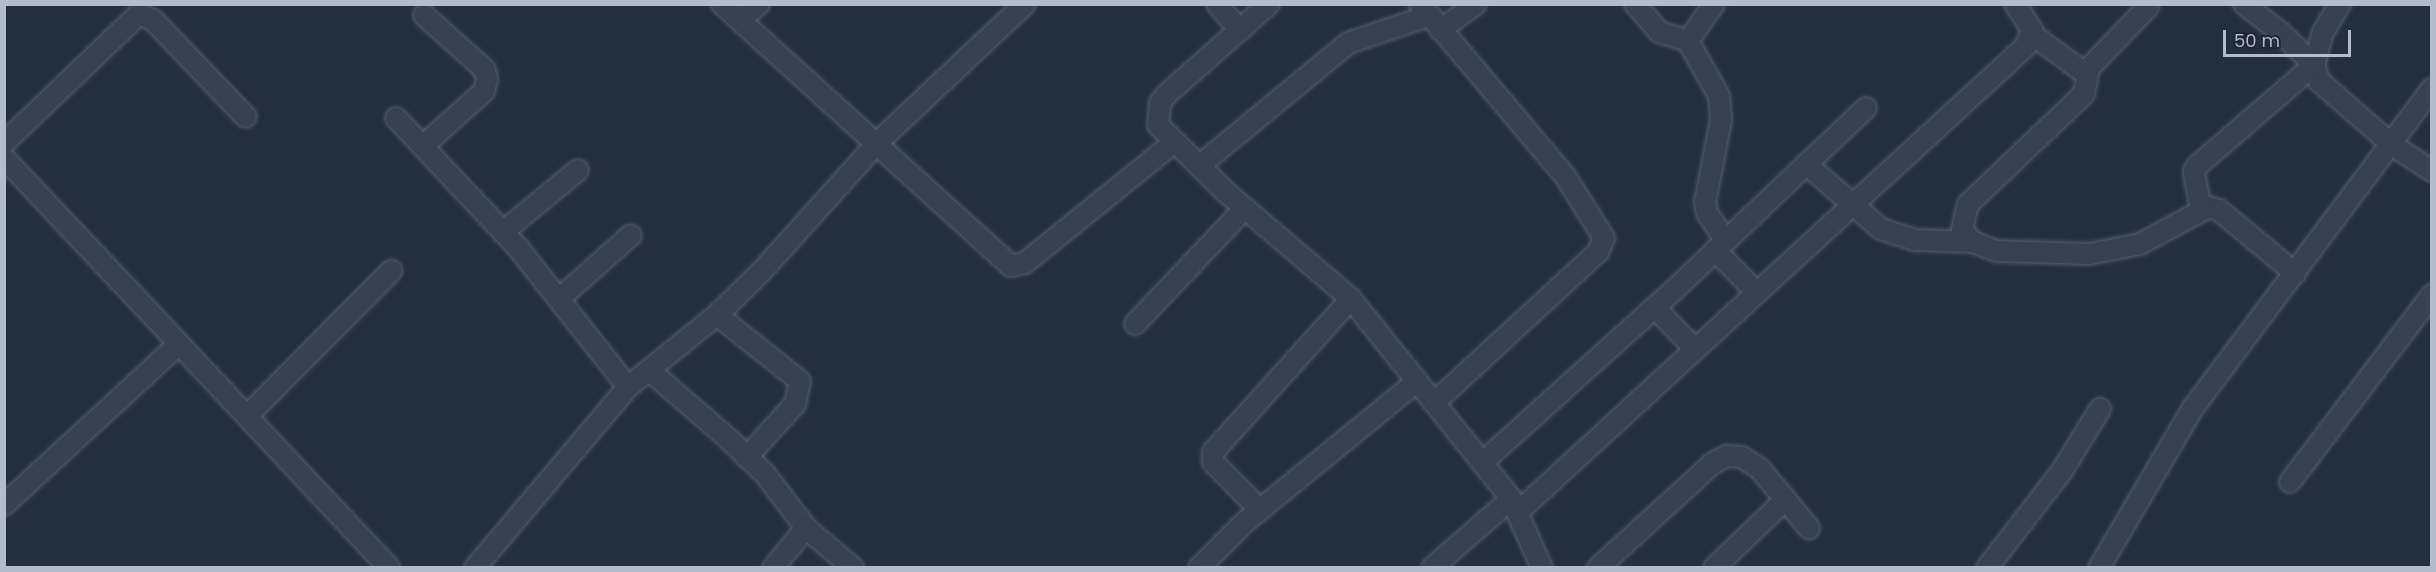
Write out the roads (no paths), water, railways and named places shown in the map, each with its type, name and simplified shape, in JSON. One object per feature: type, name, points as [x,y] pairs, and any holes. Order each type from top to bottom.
[{"type":"street","points":[[722,4],[878,142],[1004,263],[1017,266],[1173,143]]},
{"type":"street","points":[[740,21],[759,4]]},
{"type":"street","points":[[475,567],[627,387],[717,315],[762,271],[878,142],[1025,4]]},
{"type":"street","points":[[1217,4],[1240,30]]},
{"type":"street","points":[[1269,4],[1160,103],[1158,125],[1173,143],[1245,208],[1351,299],[1483,462],[1515,506],[1542,567]]},
{"type":"street","points":[[1199,166],[1348,43],[1476,4]]},
{"type":"street","points":[[1635,4],[1659,32],[1689,41],[1719,96],[1720,120],[1705,202],[1707,213],[1720,245],[1757,293]]},
{"type":"street","points":[[1689,41],[1714,4]]},
{"type":"street","points":[[2015,4],[2033,35],[2087,75]]},
{"type":"street","points":[[2244,4],[2282,33],[2314,65],[2319,81],[2392,145],[2432,171]]},
{"type":"street","points":[[2200,209],[2194,172],[2198,166],[2314,65],[2323,32],[2340,4]]},
{"type":"street","points":[[1973,242],[1962,230],[1968,204],[2084,94],[2089,68],[2148,7]]},
{"type":"street","points":[[4,143],[139,14],[153,21],[246,117]]},
{"type":"street","points":[[423,146],[484,91],[487,79],[485,70],[424,15]]},
{"type":"street","points":[[1430,17],[1565,176],[1604,238],[1598,252],[1435,402]]},
{"type":"street","points":[[1432,567],[1515,506],[1695,349],[1853,207],[2026,46],[2033,35]]},
{"type":"street","points":[[2099,567],[2193,408],[2392,145],[2432,88]]},
{"type":"street","points":[[1483,462],[1655,308],[1866,108]]},
{"type":"street","points":[[396,117],[503,232],[559,299],[627,387]]},
{"type":"street","points":[[4,158],[179,344],[249,414],[389,567]]},
{"type":"street","points":[[1806,164],[1881,229],[1914,240],[1973,242],[1997,251],[2089,254],[2117,251],[2140,244],[2200,209],[2219,210],[2295,273]]},
{"type":"street","points":[[503,232],[578,170]]},
{"type":"street","points":[[1135,324],[1245,208]]},
{"type":"street","points":[[559,299],[631,235]]},
{"type":"street","points":[[249,414],[391,271]]},
{"type":"street","points":[[2290,482],[2432,295]]},
{"type":"street","points":[[1260,510],[1213,462],[1213,452],[1351,299]]},
{"type":"street","points":[[1655,308],[1695,349]]},
{"type":"street","points":[[717,315],[800,381],[795,404],[747,457]]},
{"type":"street","points":[[4,505],[179,344]]},
{"type":"street","points":[[649,370],[747,457],[806,528],[853,567]]},
{"type":"street","points":[[1199,567],[1260,510],[1417,381]]},
{"type":"street","points":[[1987,567],[2062,471],[2100,409]]},
{"type":"street","points":[[1598,567],[1713,463],[1727,456],[1742,457],[1760,469],[1809,528]]},
{"type":"street","points":[[1714,567],[1785,500]]},
{"type":"street","points":[[773,567],[806,528]]}]
